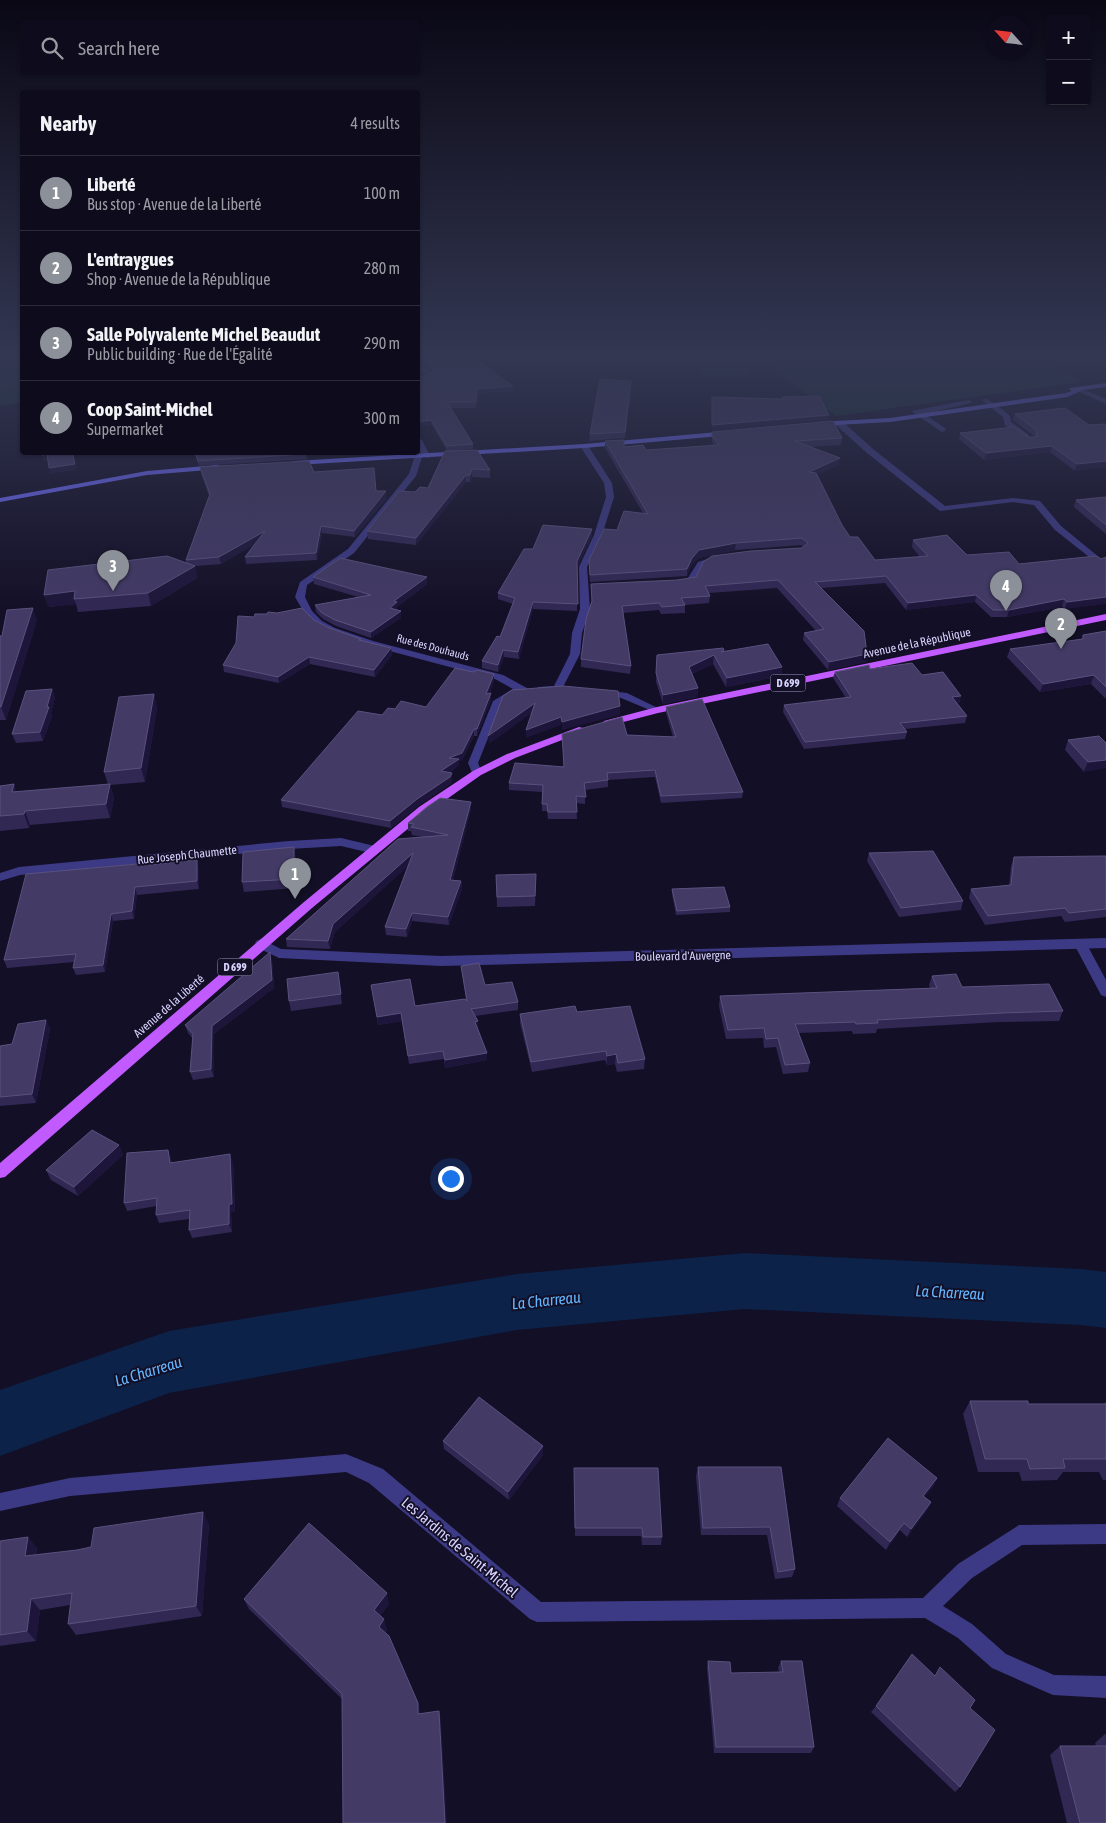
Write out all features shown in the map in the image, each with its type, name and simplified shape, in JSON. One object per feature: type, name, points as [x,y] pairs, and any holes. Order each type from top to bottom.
[{"type":"main road","name":"Avenue de la République","points":[[477,773],[511,756],[571,732],[657,710],[1106,617]]},
{"type":"main road","name":"Avenue de la Liberté","points":[[0,1172],[261,944],[423,810],[477,773]]},
{"type":"street","points":[[289,463],[605,444]]},
{"type":"street","points":[[862,444],[943,509],[1013,500],[1037,503],[1058,528],[1101,562]]},
{"type":"street","points":[[477,773],[473,763],[498,701],[509,694],[522,690],[561,689],[575,654],[577,633],[585,609],[589,587],[583,567],[598,535],[610,497],[608,483],[584,446]]},
{"type":"street","points":[[420,448],[422,456]]},
{"type":"street","name":"Rue des Douhauds","points":[[422,456],[413,474],[351,551],[303,584],[300,597],[308,612],[319,623],[332,630],[370,643],[499,677],[522,690]]},
{"type":"street","points":[[0,500],[147,473],[230,467]]},
{"type":"street","points":[[667,584],[692,580],[697,566],[703,561],[727,557]]},
{"type":"street","points":[[595,692],[623,695],[657,710]]},
{"type":"street","name":"Rue Joseph Chaumette","points":[[0,877],[19,871],[289,845],[341,842],[375,850]]},
{"type":"street","name":"Boulevard d'Auvergne","points":[[261,944],[278,953],[441,961],[1106,943]]},
{"type":"street","points":[[1080,944],[1105,988]]},
{"type":"street","name":"Les Jardins de Saint-Michel","points":[[0,1502],[70,1488],[346,1463],[376,1476],[537,1612],[927,1608]]},
{"type":"street","points":[[1106,1534],[1019,1535],[965,1571],[927,1608],[965,1631],[999,1661],[1053,1685],[1106,1688]]},
{"type":"building","points":[[446,444],[472,444],[447,446]]},
{"type":"building","points":[[607,444],[624,444],[624,447],[643,445],[646,450],[719,445],[803,444],[840,458],[809,472],[816,473],[850,537],[858,537],[875,560],[928,556],[913,540],[947,535],[967,555],[1009,552],[1019,564],[1096,556],[1101,559],[1106,557],[1106,597],[1067,602],[1064,599],[1009,610],[993,610],[976,595],[908,603],[886,576],[815,582],[864,631],[867,654],[829,662],[804,633],[824,629],[778,580],[705,586],[710,596],[681,598],[685,605],[662,607],[659,603],[622,606],[631,666],[581,659],[586,619],[592,601],[591,584],[677,580],[696,577],[703,562],[712,556],[751,551],[802,548],[808,543],[802,538],[736,543],[699,550],[692,558],[687,569],[590,575],[589,560],[604,529],[617,530],[624,511],[648,514]]},
{"type":"building","points":[[974,444],[1106,444],[1106,461],[1077,464],[1052,446],[986,453]]},
{"type":"building","points":[[477,450],[490,470],[472,469],[470,475],[466,475],[416,538],[367,531],[399,491],[415,492],[420,487],[428,488],[445,451]]},
{"type":"building","points":[[47,455],[73,455],[75,464],[49,468]]},
{"type":"building","points":[[196,455],[291,455],[198,461]]},
{"type":"building","points":[[309,461],[314,472],[374,468],[376,491],[386,491],[354,531],[321,526],[316,553],[245,557],[265,531],[219,557],[186,560],[210,494],[200,467]]},
{"type":"building","points":[[1106,497],[1106,525],[1076,500]]},
{"type":"building","points":[[543,525],[592,529],[577,561],[578,604],[533,602],[518,652],[503,650],[498,665],[482,661],[497,636],[500,637],[515,598],[498,593],[524,549],[533,549]]},
{"type":"building","points":[[167,556],[195,566],[148,593],[74,599],[75,591],[44,595],[48,570]]},
{"type":"building","points":[[340,558],[427,577],[394,601],[397,602],[390,608],[401,611],[371,632],[335,620],[322,613],[315,605],[371,595],[313,577]]},
{"type":"building","points":[[33,608],[0,707],[0,636],[2,636],[7,610]]},
{"type":"building","points":[[302,608],[314,620],[327,627],[361,639],[359,640],[391,648],[374,670],[309,657],[278,677],[223,665],[236,643],[238,616],[254,617],[255,614],[277,613]]},
{"type":"building","points":[[1106,631],[1106,687],[1094,675],[1043,684],[1010,649],[1083,639],[1083,635]]},
{"type":"building","points":[[768,644],[782,667],[727,678],[714,655],[689,667],[698,688],[663,695],[656,673],[657,655],[723,648],[724,650],[721,652]]},
{"type":"building","points":[[912,663],[922,675],[943,672],[961,696],[952,697],[967,716],[900,723],[907,732],[805,742],[784,705],[851,697],[835,672],[869,665],[870,669]]},
{"type":"building","points":[[455,668],[494,674],[486,694],[491,693],[477,729],[474,729],[462,753],[449,758],[459,759],[441,771],[452,773],[450,777],[417,799],[390,821],[281,800],[358,711],[382,715],[388,708],[395,709],[401,701],[426,707]]},
{"type":"building","points":[[563,686],[618,691],[620,706],[562,722],[561,717],[526,730],[535,703],[488,736],[503,696],[512,690]]},
{"type":"building","points":[[52,689],[47,707],[49,707],[40,732],[12,734],[26,691]]},
{"type":"building","points":[[154,694],[141,768],[104,772],[119,697]]},
{"type":"building","points":[[702,699],[743,792],[661,796],[655,770],[607,773],[608,780],[584,783],[586,797],[576,796],[577,812],[548,812],[547,804],[542,804],[543,785],[509,783],[515,763],[564,767],[562,734],[622,717],[627,735],[676,737],[666,707]]},
{"type":"building","points":[[1099,736],[1106,743],[1106,760],[1088,762],[1068,740]]},
{"type":"building","points":[[14,784],[12,792],[110,784],[106,804],[25,811],[24,814],[0,816],[0,786]]},
{"type":"building","points":[[440,798],[471,802],[450,880],[461,881],[448,917],[412,913],[406,929],[385,927],[413,853],[333,924],[328,941],[286,939],[398,839],[448,835],[411,827],[414,824],[408,823]]},
{"type":"building","points":[[294,847],[294,879],[242,882],[243,852]]},
{"type":"building","points":[[933,851],[963,901],[901,908],[869,853]]},
{"type":"building","points":[[1106,856],[1106,909],[1069,913],[1065,908],[988,916],[971,889],[1011,885],[1014,857]]},
{"type":"building","points":[[197,860],[197,881],[135,887],[132,911],[111,914],[103,965],[73,968],[76,954],[4,960],[26,874]]},
{"type":"building","points":[[536,874],[535,896],[497,897],[496,875]]},
{"type":"building","points":[[724,887],[730,907],[677,911],[672,889]]},
{"type":"building","points":[[270,952],[272,980],[212,1026],[211,1069],[190,1072],[193,1034],[185,1025]]},
{"type":"building","points":[[479,963],[485,985],[512,982],[518,1002],[471,1009],[478,1021],[475,1022],[487,1053],[445,1060],[443,1051],[408,1056],[401,1013],[377,1017],[371,985],[410,979],[415,1006],[465,999],[467,1001],[461,966]]},
{"type":"building","points":[[338,972],[341,994],[289,1001],[287,979]]},
{"type":"building","points":[[956,974],[962,987],[1049,984],[1063,1011],[877,1020],[878,1023],[795,1024],[810,1063],[785,1065],[778,1038],[766,1039],[764,1028],[728,1030],[720,996],[937,988],[932,976]]},
{"type":"building","points":[[575,1006],[577,1012],[630,1006],[645,1059],[618,1063],[616,1054],[607,1056],[606,1051],[531,1062],[520,1014]]},
{"type":"building","points":[[46,1020],[32,1094],[0,1097],[0,1046],[12,1044],[18,1024]]},
{"type":"building","points":[[92,1130],[119,1145],[74,1187],[46,1170]]},
{"type":"building","points":[[168,1150],[170,1163],[230,1154],[232,1204],[229,1204],[229,1224],[189,1230],[190,1210],[156,1215],[157,1198],[124,1203],[127,1153]]},
{"type":"building","points":[[479,1397],[543,1446],[508,1492],[443,1441]]},
{"type":"building","points":[[970,1401],[1028,1401],[1028,1404],[1106,1404],[1106,1459],[1063,1459],[1065,1468],[1030,1469],[1027,1459],[985,1459]]},
{"type":"building","points":[[888,1438],[937,1478],[923,1496],[931,1502],[911,1529],[904,1523],[890,1542],[840,1498]]},
{"type":"building","points":[[698,1467],[781,1467],[795,1569],[778,1572],[770,1527],[703,1528]]},
{"type":"building","points":[[574,1468],[658,1468],[662,1537],[643,1537],[642,1528],[575,1528]]},
{"type":"building","points":[[203,1512],[196,1606],[68,1624],[72,1593],[31,1599],[27,1631],[0,1635],[0,1541],[28,1537],[25,1556],[77,1550],[91,1547],[94,1528]]},
{"type":"building","points":[[309,1523],[387,1593],[374,1610],[384,1619],[379,1627],[389,1636],[418,1703],[418,1714],[439,1711],[445,1823],[343,1823],[342,1694],[244,1599]]},
{"type":"building","points":[[912,1654],[935,1676],[940,1667],[975,1700],[970,1708],[995,1730],[960,1787],[876,1706]]},
{"type":"building","points":[[708,1661],[730,1662],[731,1673],[783,1672],[781,1661],[802,1661],[814,1747],[716,1747]]},
{"type":"building","points":[[1060,1746],[1106,1746],[1106,1823],[1080,1823]]},
{"type":"waterway","name":"La Charreau","points":[[0,1423],[169,1362],[517,1302],[745,1281],[1081,1297],[1106,1300]]},
{"type":"place","name":"Salle Polyvalente Michel Beaudut","points":[[113,591]]},
{"type":"place","name":"Coop Saint-Michel","points":[[1006,611]]},
{"type":"place","name":"L'entraygues","points":[[1061,649]]},
{"type":"place","name":"Liberté","points":[[295,899]]}]
